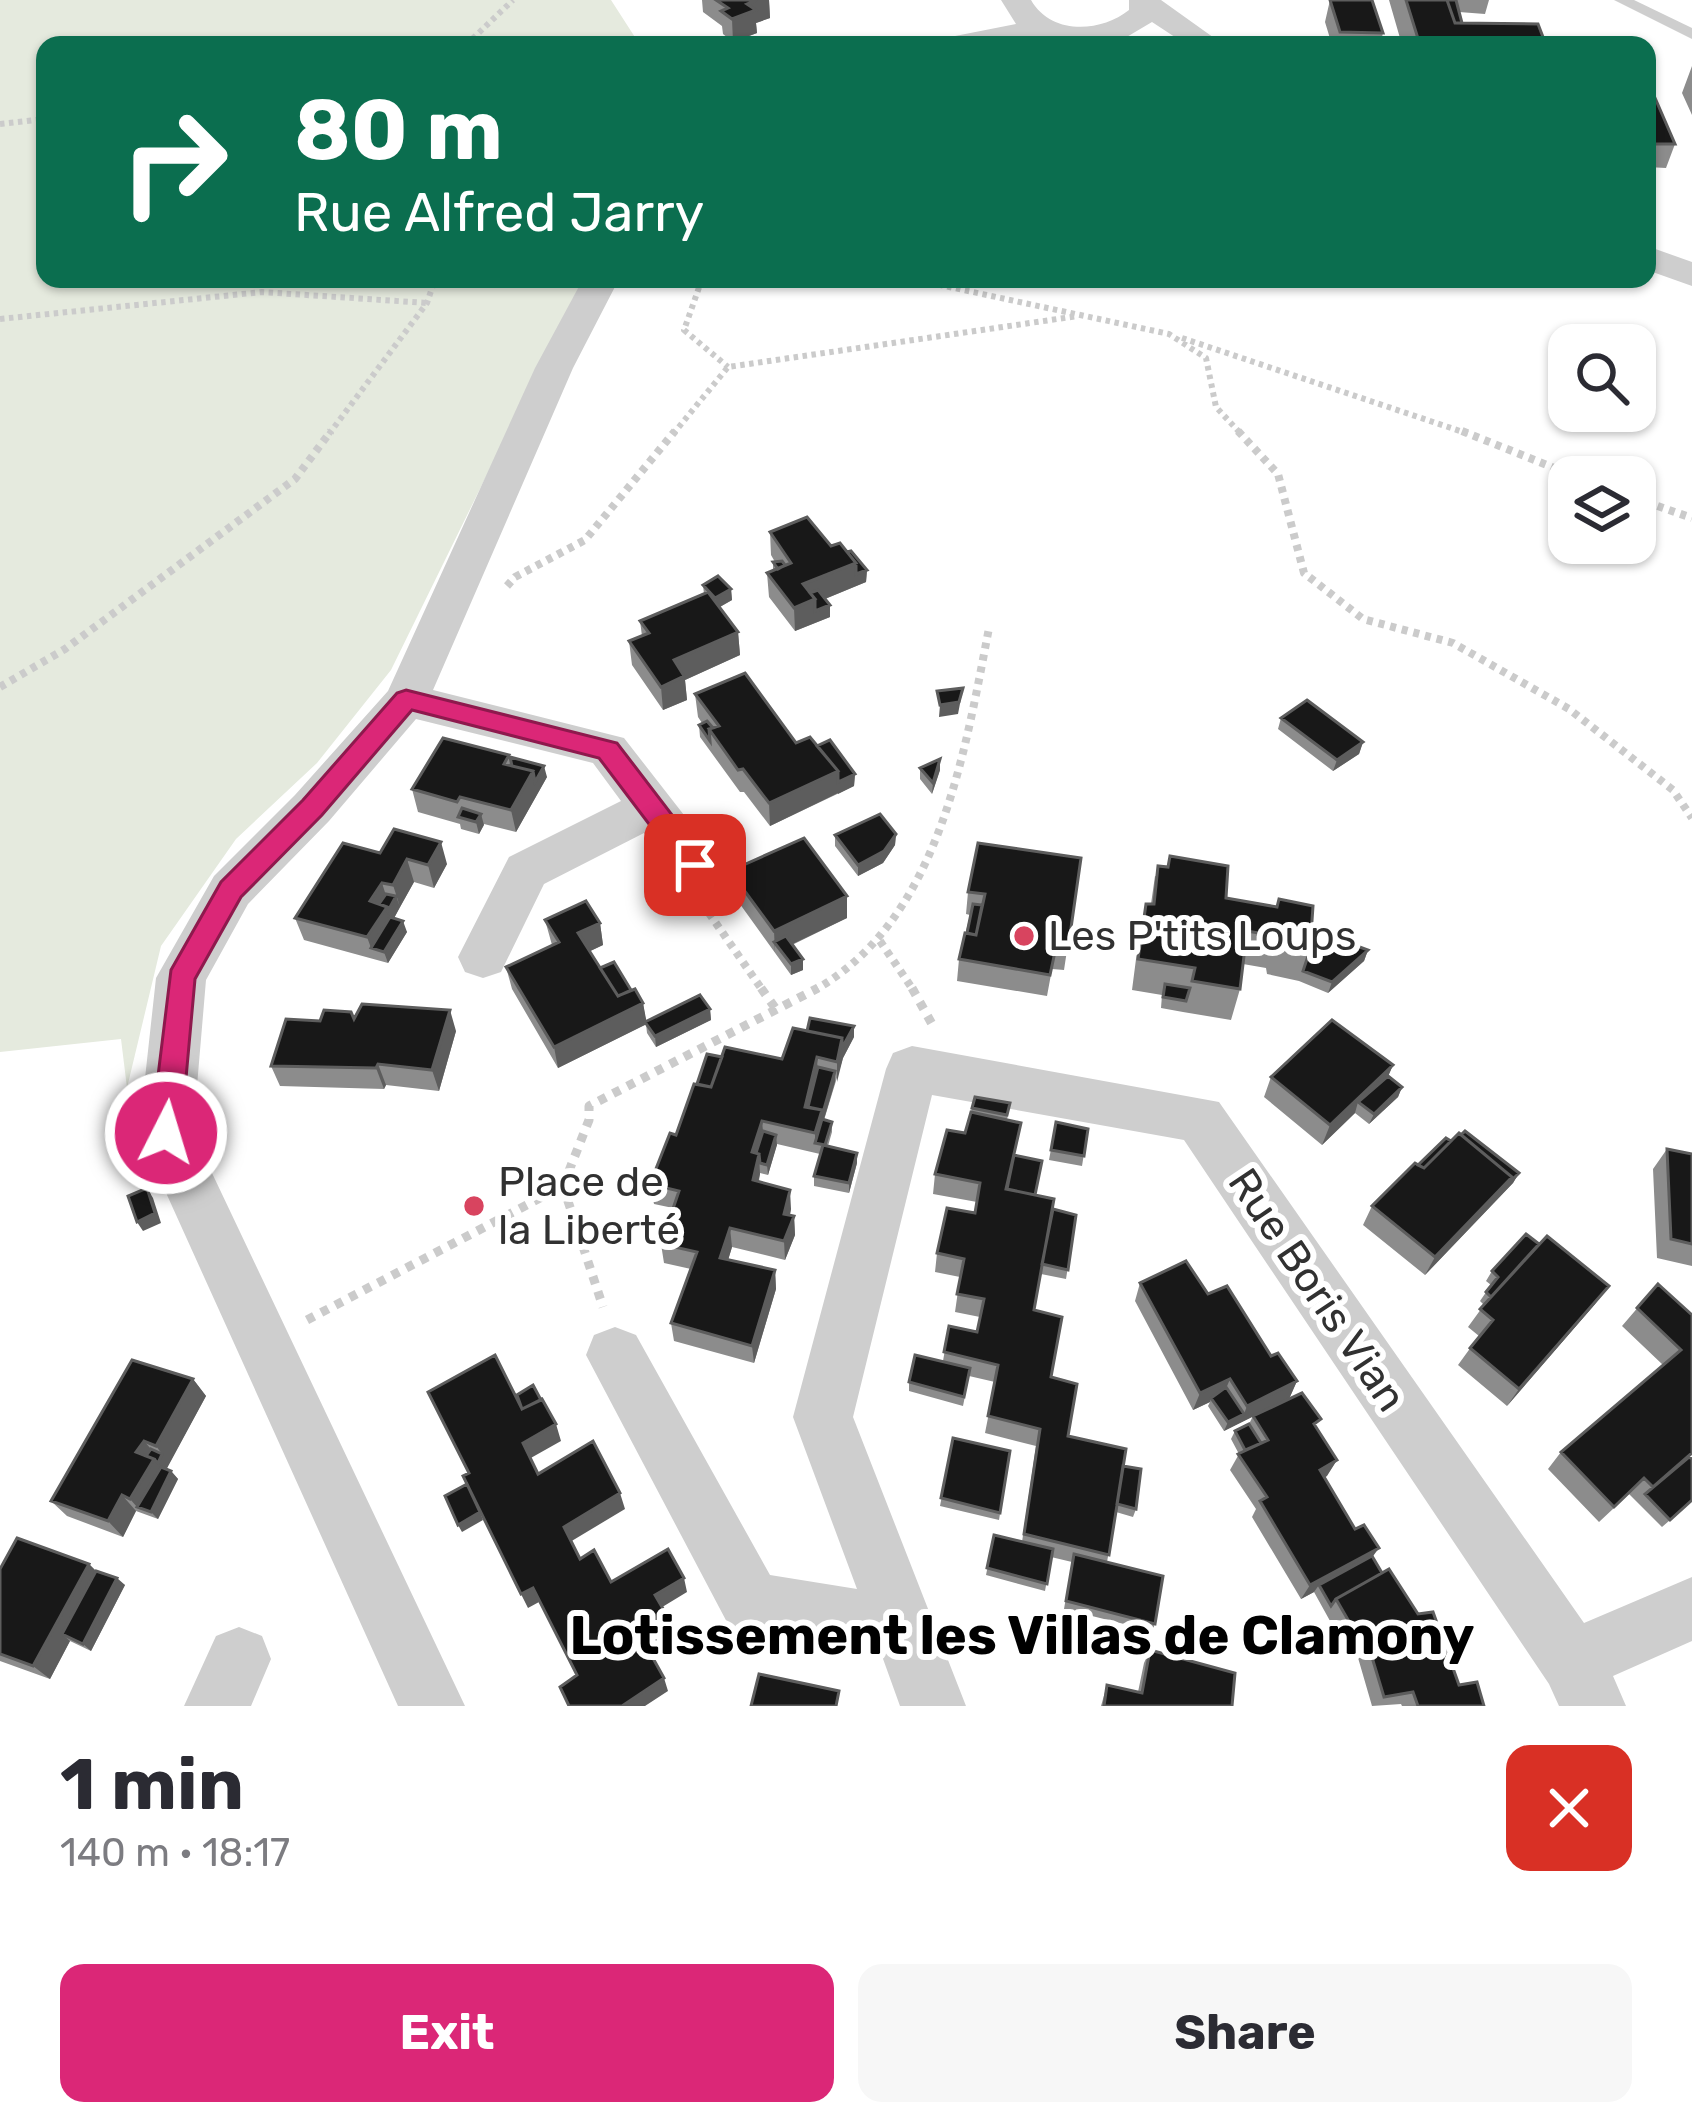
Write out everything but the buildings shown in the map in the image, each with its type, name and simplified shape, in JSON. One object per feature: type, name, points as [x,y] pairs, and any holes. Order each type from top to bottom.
[{"type":"street","points":[[969,36],[1016,0],[1028,20],[1043,28],[1113,36]]},
{"type":"street","points":[[1104,34],[1136,22],[1144,2],[1195,36]]},
{"type":"street","points":[[1001,36],[1043,28]]},
{"type":"street","points":[[1656,261],[1692,275]]},
{"type":"street","points":[[432,1706],[166,1133],[181,978],[231,890],[313,808],[406,700],[554,368],[596,288]]},
{"type":"street","points":[[406,700],[608,750],[695,865]]},
{"type":"street","points":[[484,956],[526,871],[652,807]]},
{"type":"street","points":[[931,1073],[823,1417],[933,1706]]},
{"type":"street","name":"Rue Boris Vian","points":[[931,1073],[1200,1119],[1582,1684]]},
{"type":"street","points":[[614,1355],[751,1604],[904,1628]]},
{"type":"street","points":[[1582,1684],[1692,1609]]},
{"type":"lane","points":[[1622,0],[1692,34]]},
{"type":"path","points":[[477,36],[513,0]]},
{"type":"path","points":[[0,124],[36,120]]},
{"type":"path","points":[[0,687],[65,649],[295,479],[427,303],[432,288]]},
{"type":"path","points":[[699,288],[684,330],[728,367]]},
{"type":"path","points":[[954,288],[1169,334],[1419,415],[1548,466]]},
{"type":"path","points":[[0,320],[262,292],[427,303]]},
{"type":"path","points":[[500,594],[515,577],[585,540],[728,367],[1084,316]]},
{"type":"path","points":[[1169,334],[1206,358],[1216,406],[1278,474],[1304,573],[1364,619],[1454,643],[1569,709],[1673,790],[1692,818]]},
{"type":"path","points":[[1656,505],[1692,518]]},
{"type":"path","points":[[263,1343],[562,1186],[589,1120],[589,1106],[818,989],[880,940],[911,886],[944,806],[972,722],[989,628]]},
{"type":"path","points":[[695,865],[688,884],[776,1009]]},
{"type":"path","points":[[880,940],[927,1010],[931,1073]]},
{"type":"path","points":[[562,1186],[596,1279],[614,1355]]},
{"type":"shaded area","points":[[0,0],[611,0],[634,36],[36,36],[36,288],[579,288],[391,670],[317,763],[236,839],[161,946],[127,1088],[121,1039],[0,1052]]},
{"type":"place","name":"Les P'tits Loups","points":[[1024,936]]},
{"type":"place","name":"Place de la Liberté","points":[[474,1206]]},
{"type":"district","name":"Lotissement les Villas de Clamony","points":[[1022,1636]]},
{"type":"route","points":[[166,1133],[181,978],[231,890],[313,808],[406,700],[608,750],[695,865]]}]
